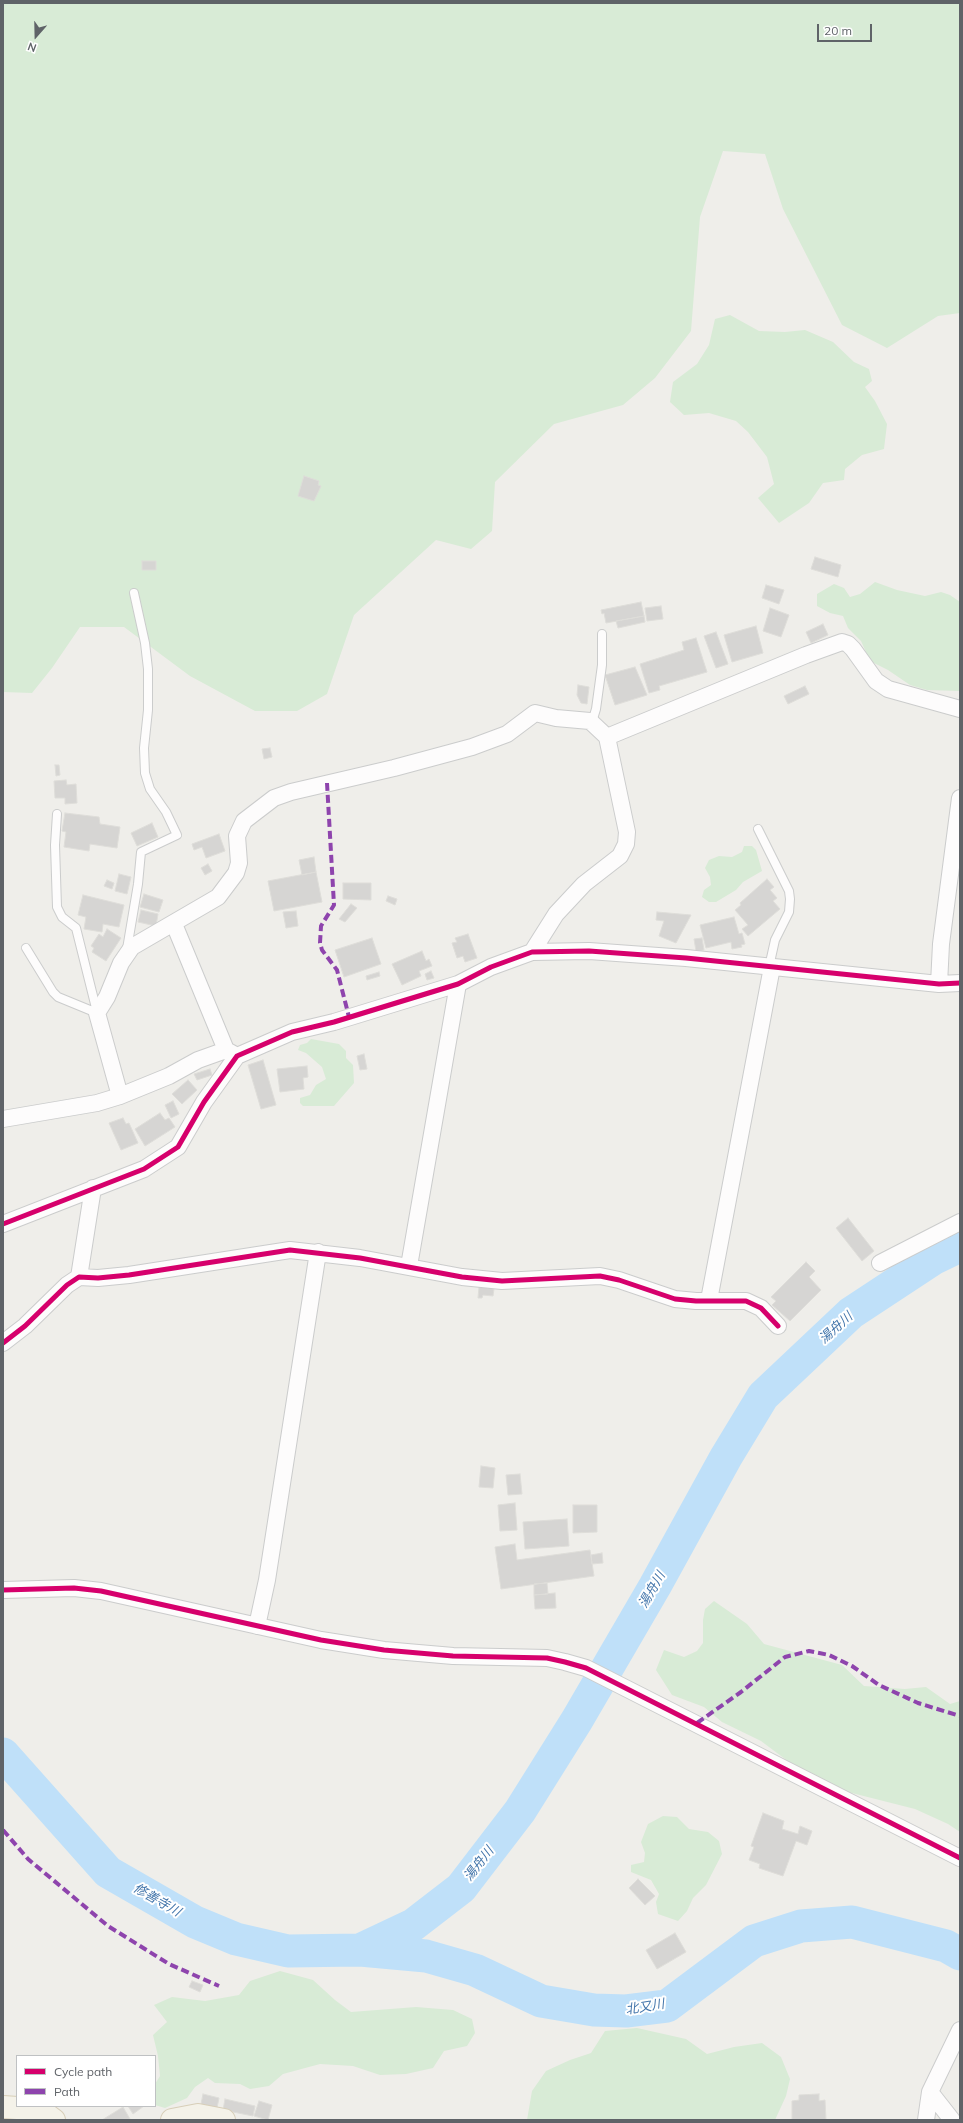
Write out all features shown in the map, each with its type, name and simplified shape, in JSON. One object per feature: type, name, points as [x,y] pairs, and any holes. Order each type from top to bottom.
[{"type":"main road","points":[[3,2108],[32,2109],[46,2114],[54,2120]]},
{"type":"main road","points":[[172,2120],[198,2115],[224,2120]]},
{"type":"street","points":[[607,737],[806,655],[842,642],[848,644],[853,649],[876,681],[888,689],[948,704],[960,709]]},
{"type":"street","points":[[120,1096],[97,1012],[107,997],[126,954],[132,947],[174,924],[218,897],[236,873],[239,863],[237,836],[244,821],[274,798],[291,792],[394,768],[472,747],[507,734],[535,713],[556,718],[594,717],[607,737],[612,767],[627,832],[626,844],[620,856],[584,884],[556,914],[532,952]]},
{"type":"street","points":[[939,984],[941,944],[960,798]]},
{"type":"street","points":[[174,924],[232,1052]]},
{"type":"street","points":[[3,1119],[97,1103],[120,1096],[169,1076],[198,1060],[232,1052],[292,1032],[342,1019],[458,984],[491,967],[532,952],[589,951],[686,958],[939,984],[960,983]]},
{"type":"street","points":[[709,1300],[771,967]]},
{"type":"street","points":[[409,1266],[458,984]]},
{"type":"street","points":[[3,1224],[144,1169],[178,1147],[232,1052]]},
{"type":"street","points":[[79,1277],[93,1188]]},
{"type":"street","points":[[880,1263],[960,1222]]},
{"type":"street","points":[[3,1343],[25,1326],[66,1285],[79,1277],[98,1278],[129,1275],[290,1250],[318,1252],[409,1266],[462,1277],[502,1281],[600,1276],[619,1280],[674,1299],[746,1301],[761,1308],[778,1326]]},
{"type":"street","points":[[256,1626],[267,1580],[318,1252]]},
{"type":"street","points":[[3,1590],[74,1588],[94,1590],[321,1640],[384,1650],[466,1656],[547,1658],[586,1668],[960,1858]]},
{"type":"street","points":[[926,2120],[930,2092],[960,2030]]},
{"type":"street","points":[[930,2092],[952,2120]]},
{"type":"lane","points":[[126,954],[138,884],[141,852],[177,835],[166,812],[150,789],[145,773],[144,748],[148,710],[148,669],[145,643],[134,594]]},
{"type":"lane","points":[[594,717],[602,665],[602,634]]},
{"type":"lane","points":[[57,814],[55,845],[57,907],[62,917],[76,928],[97,1012]]},
{"type":"lane","points":[[758,829],[789,891],[790,899],[789,912],[775,940],[771,967]]},
{"type":"lane","points":[[26,948],[53,992],[58,997],[97,1012]]},
{"type":"green space","points":[[3,3],[960,3],[960,313],[938,316],[887,348],[842,325],[783,209],[765,154],[723,151],[700,217],[691,331],[655,378],[623,405],[554,424],[495,482],[492,531],[471,549],[436,540],[354,615],[327,694],[297,711],[255,711],[190,676],[124,627],[80,627],[52,668],[32,693],[3,692]]},
{"type":"green space","points":[[730,315],[759,331],[785,332],[805,330],[833,342],[854,362],[869,369],[872,381],[865,387],[875,401],[887,424],[884,449],[862,455],[845,469],[844,480],[823,483],[809,503],[779,523],[758,498],[774,484],[767,457],[748,432],[736,421],[709,413],[684,415],[670,402],[673,382],[697,364],[709,345],[715,319]]},
{"type":"green space","points":[[875,582],[897,590],[925,596],[941,592],[950,595],[960,602],[960,691],[927,690],[910,685],[888,670],[870,661],[861,641],[848,628],[843,616],[830,613],[817,606],[817,594],[834,584],[844,588],[850,597],[860,594]]},
{"type":"green space","points":[[744,846],[752,846],[756,850],[762,871],[743,882],[736,890],[716,902],[709,902],[702,897],[704,890],[711,885],[710,877],[705,868],[709,860],[719,856],[732,857],[742,852]]},
{"type":"green space","points":[[311,1039],[339,1044],[346,1051],[346,1058],[353,1065],[354,1083],[334,1106],[303,1106],[300,1103],[300,1098],[310,1095],[316,1085],[326,1079],[322,1067],[306,1053],[298,1050],[300,1045],[307,1043]]},
{"type":"green space","points":[[714,1601],[747,1624],[764,1644],[842,1665],[864,1686],[905,1689],[926,1687],[950,1704],[960,1701],[960,1832],[948,1824],[915,1809],[840,1790],[801,1771],[761,1741],[722,1722],[704,1707],[672,1695],[656,1670],[664,1650],[684,1657],[697,1651],[703,1643],[703,1620],[705,1609]]},
{"type":"green space","points":[[663,1816],[677,1817],[689,1829],[708,1832],[719,1841],[722,1854],[706,1885],[693,1898],[687,1911],[678,1921],[658,1914],[656,1902],[659,1894],[651,1880],[631,1872],[631,1865],[644,1862],[645,1853],[641,1842],[648,1824]]},
{"type":"green space","points":[[280,1971],[313,1980],[351,2012],[416,2007],[453,2010],[472,2019],[475,2033],[467,2046],[444,2051],[433,2068],[406,2074],[380,2075],[353,2066],[320,2064],[283,2074],[269,2086],[250,2089],[240,2084],[215,2083],[208,2078],[195,2087],[187,2098],[165,2108],[156,2105],[156,2082],[160,2076],[158,2056],[153,2035],[167,2022],[154,2005],[172,1997],[205,2001],[239,1995],[250,1981]]},
{"type":"green space","points":[[637,2028],[686,2039],[707,2054],[734,2047],[762,2043],[781,2057],[790,2079],[786,2096],[775,2120],[527,2120],[532,2091],[546,2071],[570,2060],[591,2053],[605,2031]]},
{"type":"building","points":[[304,476],[319,481],[318,485],[321,486],[314,501],[298,496]]},
{"type":"building","points":[[815,557],[841,565],[838,577],[811,569]]},
{"type":"building","points":[[142,561],[156,561],[156,570],[142,570]]},
{"type":"building","points":[[766,585],[784,590],[779,604],[762,598]]},
{"type":"building","points":[[641,602],[644,616],[606,623],[604,613],[602,614],[601,610]]},
{"type":"building","points":[[661,606],[663,619],[647,621],[645,608]]},
{"type":"building","points":[[770,608],[789,615],[781,637],[763,631]]},
{"type":"building","points":[[644,616],[645,622],[618,628],[616,621]]},
{"type":"building","points":[[823,624],[828,635],[811,643],[806,632]]},
{"type":"building","points":[[756,626],[763,653],[732,662],[724,635]]},
{"type":"building","points":[[716,632],[728,664],[716,668],[704,636]]},
{"type":"building","points":[[696,638],[707,672],[659,686],[660,690],[649,693],[640,664],[684,650],[682,642]]},
{"type":"building","points":[[635,667],[647,695],[615,705],[605,675]]},
{"type":"building","points":[[578,685],[589,687],[587,704],[581,703],[577,695]]},
{"type":"building","points":[[805,686],[809,694],[788,704],[784,696]]},
{"type":"building","points":[[270,748],[272,757],[264,759],[262,749]]},
{"type":"building","points":[[55,765],[59,765],[60,775],[56,776]]},
{"type":"building","points":[[66,780],[67,785],[76,784],[77,803],[65,804],[65,798],[55,798],[54,781]]},
{"type":"building","points":[[65,813],[99,817],[100,824],[120,827],[117,848],[90,844],[89,851],[64,847],[66,832],[62,831]]},
{"type":"building","points":[[152,823],[158,837],[137,846],[131,833]]},
{"type":"building","points":[[219,834],[225,851],[206,858],[202,847],[194,850],[192,844]]},
{"type":"building","points":[[314,857],[316,872],[302,875],[299,860]]},
{"type":"building","points":[[208,864],[212,871],[205,875],[201,868]]},
{"type":"building","points":[[316,872],[322,902],[274,911],[268,881]]},
{"type":"building","points":[[119,874],[131,877],[127,894],[115,891]]},
{"type":"building","points":[[767,879],[774,887],[770,890],[777,898],[773,901],[780,909],[748,936],[742,929],[748,925],[735,910],[741,905],[740,903]]},
{"type":"building","points":[[107,880],[114,883],[112,889],[104,886]]},
{"type":"building","points":[[343,883],[371,883],[371,900],[343,899]]},
{"type":"building","points":[[144,894],[163,900],[159,912],[140,907]]},
{"type":"building","points":[[83,895],[124,905],[119,927],[103,924],[102,932],[84,929],[86,917],[78,915]]},
{"type":"building","points":[[388,896],[397,899],[395,905],[386,901]]},
{"type":"building","points":[[351,904],[357,908],[345,922],[339,919]]},
{"type":"building","points":[[141,910],[158,914],[156,926],[138,922]]},
{"type":"building","points":[[296,911],[298,926],[286,928],[283,912]]},
{"type":"building","points":[[657,912],[691,915],[676,943],[659,936],[664,921],[656,920]]},
{"type":"building","points":[[734,917],[739,934],[742,933],[745,944],[741,945],[742,947],[732,949],[731,942],[706,948],[700,925]]},
{"type":"building","points":[[107,929],[121,938],[106,961],[92,952],[94,948],[91,946],[99,934],[103,937]]},
{"type":"building","points":[[468,934],[477,958],[465,962],[463,956],[457,958],[452,943],[457,942],[455,938]]},
{"type":"building","points":[[372,938],[381,964],[344,977],[335,950]]},
{"type":"building","points":[[702,938],[704,950],[696,951],[694,939]]},
{"type":"building","points":[[422,951],[426,961],[429,959],[432,966],[419,971],[421,976],[402,985],[392,964]]},
{"type":"building","points":[[431,971],[434,978],[427,980],[425,974]]},
{"type":"building","points":[[379,972],[380,976],[367,980],[366,976]]},
{"type":"building","points":[[364,1054],[367,1069],[360,1070],[357,1056]]},
{"type":"building","points":[[263,1060],[276,1105],[261,1109],[248,1065]]},
{"type":"building","points":[[307,1066],[308,1077],[303,1078],[304,1089],[280,1092],[277,1069]]},
{"type":"building","points":[[210,1069],[212,1075],[197,1080],[194,1074]]},
{"type":"building","points":[[188,1080],[197,1090],[182,1104],[172,1094]]},
{"type":"building","points":[[173,1101],[179,1114],[171,1118],[165,1105]]},
{"type":"building","points":[[160,1113],[165,1120],[169,1118],[175,1127],[145,1146],[135,1129]]},
{"type":"building","points":[[123,1118],[126,1124],[129,1123],[138,1143],[121,1150],[109,1123]]},
{"type":"building","points":[[848,1218],[874,1251],[862,1261],[836,1228]]},
{"type":"building","points":[[806,1262],[815,1271],[809,1277],[821,1290],[790,1321],[772,1305],[776,1301],[771,1297]]},
{"type":"building","points":[[479,1287],[494,1289],[493,1296],[483,1295],[482,1298],[478,1298]]},
{"type":"building","points":[[481,1466],[495,1468],[493,1488],[479,1487]]},
{"type":"building","points":[[520,1474],[522,1494],[508,1495],[506,1475]]},
{"type":"building","points":[[515,1503],[517,1530],[500,1531],[498,1505]]},
{"type":"building","points":[[573,1505],[597,1505],[597,1532],[573,1533]]},
{"type":"building","points":[[567,1519],[569,1546],[525,1549],[523,1522]]},
{"type":"building","points":[[515,1544],[517,1560],[590,1550],[594,1576],[501,1589],[495,1547]]},
{"type":"building","points":[[602,1553],[603,1563],[592,1564],[591,1555]]},
{"type":"building","points":[[547,1583],[548,1594],[534,1595],[534,1584]]},
{"type":"building","points":[[555,1593],[556,1608],[535,1609],[534,1595]]},
{"type":"building","points":[[763,1813],[784,1821],[782,1829],[798,1834],[800,1826],[812,1831],[807,1845],[796,1841],[783,1876],[759,1868],[760,1864],[749,1860],[754,1847],[751,1846]]},
{"type":"building","points":[[638,1879],[655,1896],[645,1905],[629,1888]]},
{"type":"building","points":[[675,1933],[686,1952],[657,1969],[646,1950]]},
{"type":"building","points":[[192,1981],[203,1985],[200,1992],[189,1987]]},
{"type":"building","points":[[203,2094],[219,2098],[217,2108],[201,2104]]},
{"type":"building","points":[[819,2094],[819,2101],[825,2100],[826,2120],[792,2120],[792,2101],[799,2100],[799,2095]]},
{"type":"building","points":[[225,2099],[255,2106],[253,2116],[223,2110]]},
{"type":"building","points":[[259,2101],[272,2105],[268,2120],[254,2116]]},
{"type":"building","points":[[123,2107],[130,2119],[102,2120]]},
{"type":"building","points":[[129,2107],[143,2107],[133,2114]]},
{"type":"waterway","name":"湯舟川","points":[[360,1950],[413,1925],[461,1888],[520,1811],[577,1720],[655,1586],[726,1457],[763,1396],[851,1313],[933,1259],[960,1246]]},
{"type":"waterway","name":"北又川","points":[[3,1754],[108,1872],[195,1922],[236,1939],[288,1951],[360,1950],[426,1956],[475,1970],[541,2001],[594,2010],[626,2011],[667,2006],[754,1941],[801,1926],[852,1922],[946,1946],[960,1954]]},
{"type":"marked path","points":[[327,783],[334,905],[321,926],[320,943],[322,950],[337,970],[349,1017]]},
{"type":"marked path","points":[[697,1723],[741,1692],[785,1657],[809,1651],[829,1655],[852,1666],[879,1685],[918,1703],[960,1716]]},
{"type":"marked path","points":[[3,1830],[28,1859],[108,1926],[169,1964],[219,1986]]},
{"type":"cycle path","points":[[3,1224],[144,1169],[178,1147],[204,1102],[237,1056],[292,1032],[334,1022],[458,984],[491,967],[532,952],[589,951],[686,958],[939,984],[960,983]]},
{"type":"cycle path","points":[[3,1343],[25,1326],[67,1285],[79,1277],[98,1278],[129,1275],[290,1250],[360,1258],[462,1277],[502,1281],[600,1276],[619,1280],[675,1299],[696,1301],[746,1301],[761,1308],[778,1326]]},
{"type":"cycle path","points":[[3,1590],[74,1588],[101,1591],[321,1640],[384,1650],[453,1656],[547,1658],[565,1662],[586,1668],[960,1858]]},
{"type":"water label","name":"修善寺川","points":[[157,1900]]}]
